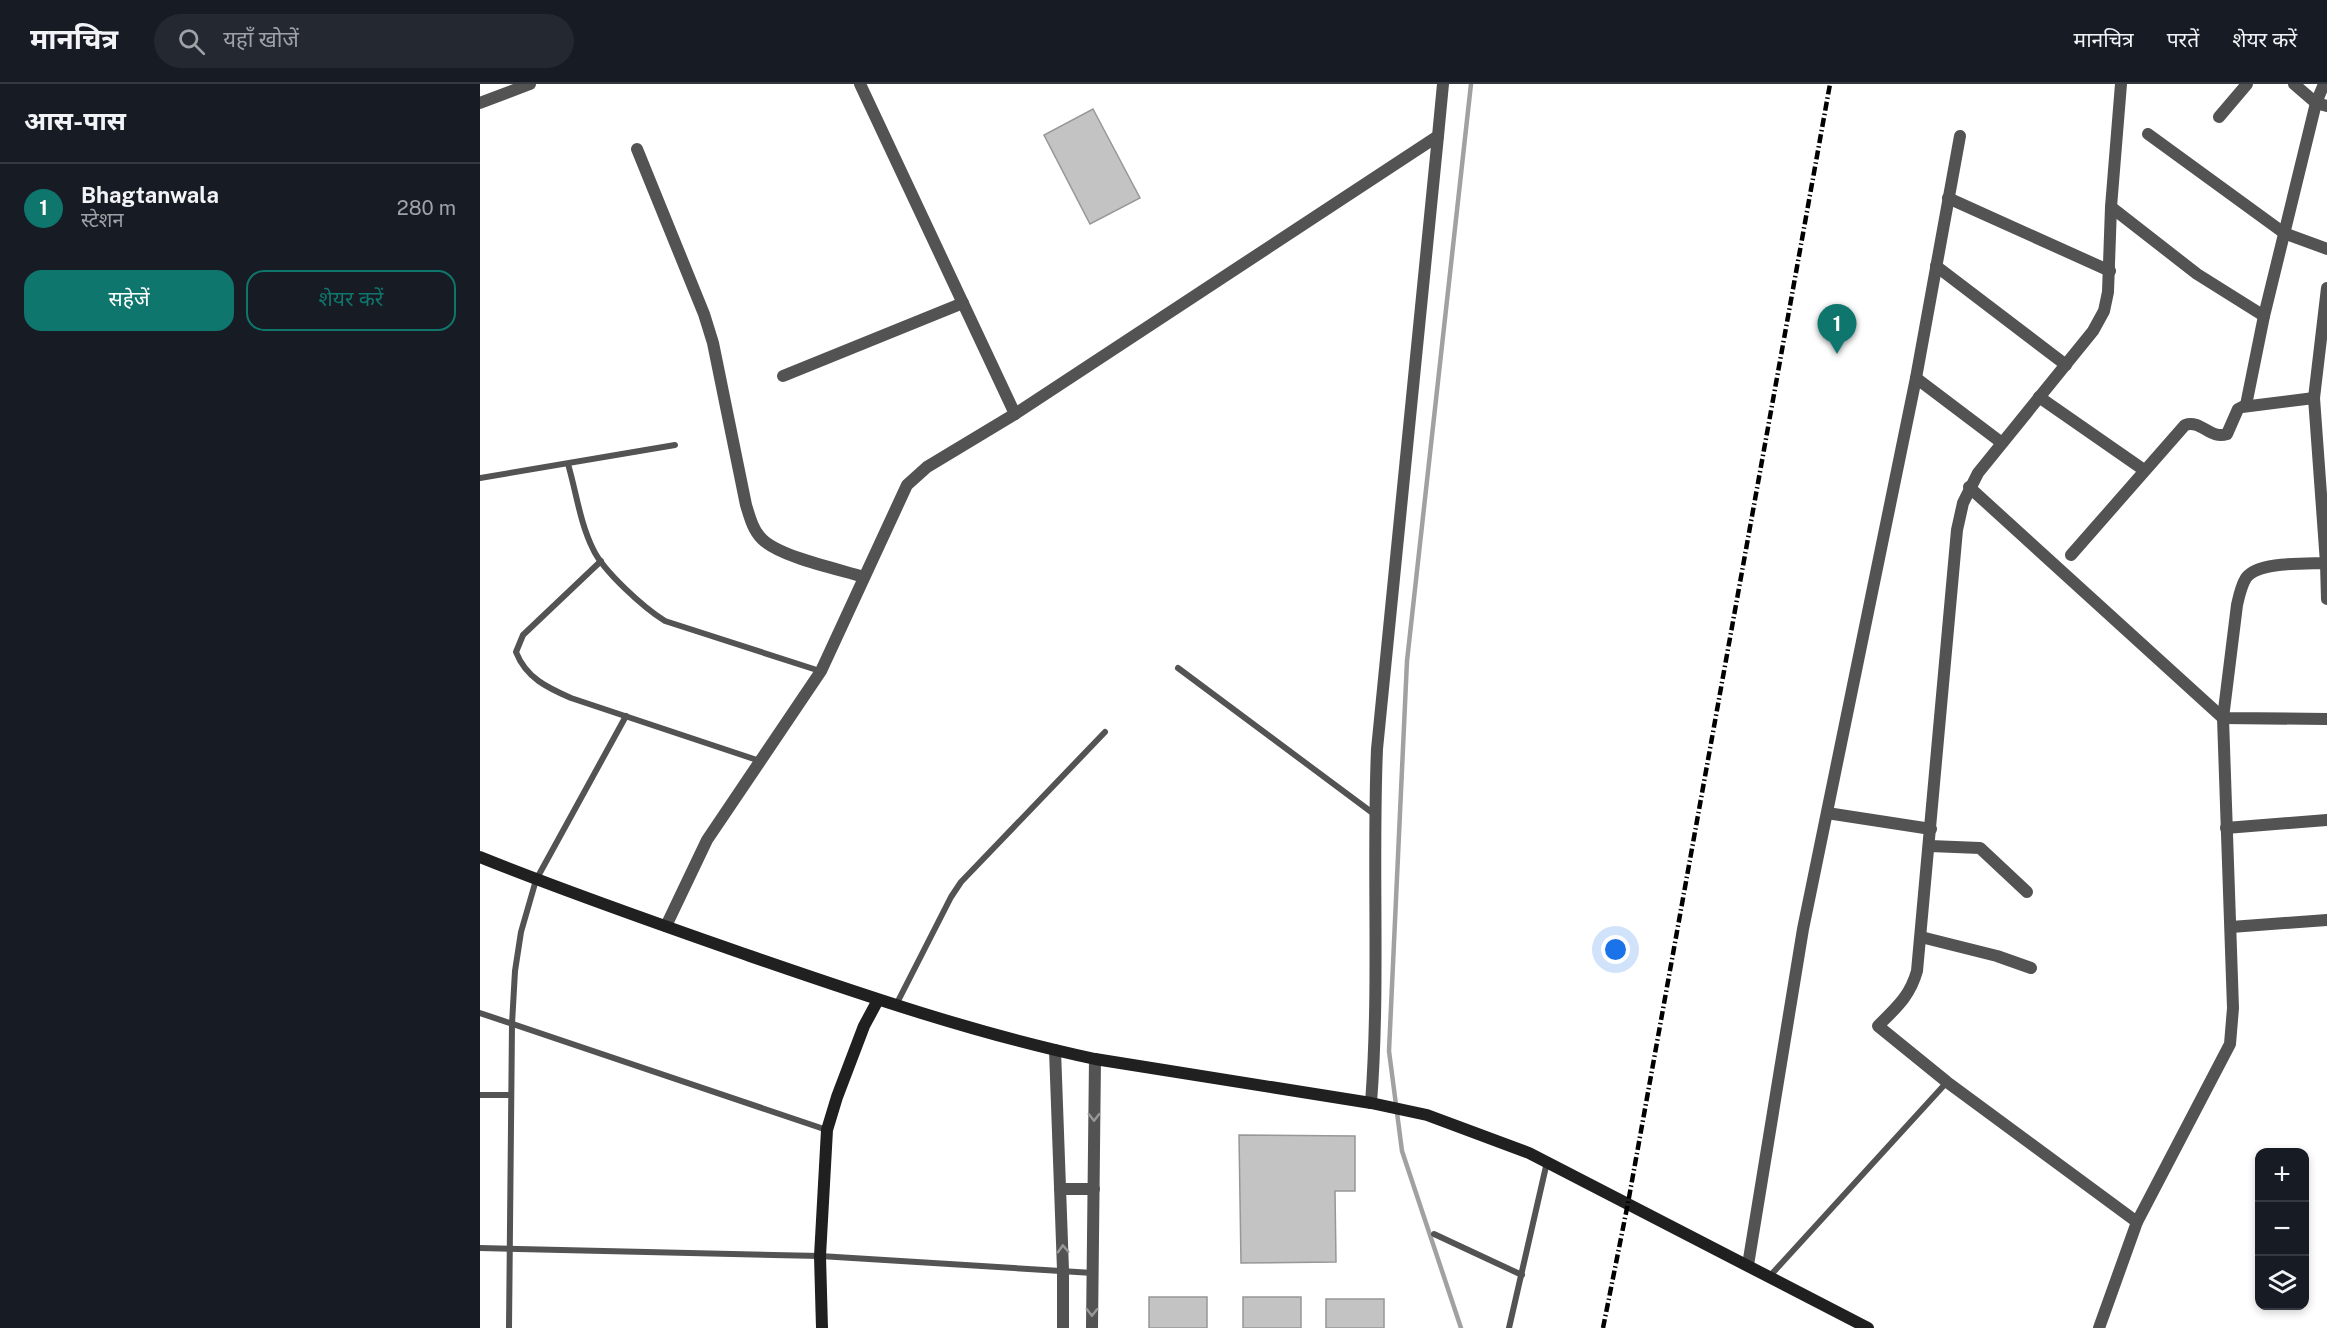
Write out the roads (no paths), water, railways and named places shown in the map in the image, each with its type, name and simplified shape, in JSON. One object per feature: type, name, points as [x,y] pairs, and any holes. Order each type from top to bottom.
[{"type":"street","points":[[480,103],[530,84]]},
{"type":"street","points":[[860,84],[1015,414]]},
{"type":"street","points":[[1375,1104],[1374,814],[1381,696],[1443,84]]},
{"type":"street","points":[[2121,84],[2111,207],[2110,271],[2104,311],[2093,331],[1978,473],[1963,503],[1957,530],[1917,971],[1912,988],[1878,1026],[1947,1082],[2137,1222]]},
{"type":"street","points":[[2219,117],[2247,84]]},
{"type":"street","points":[[2294,84],[2322,104]]},
{"type":"street","points":[[2246,405],[2284,233],[2322,104],[2324,84]]},
{"type":"street","points":[[2148,134],[2284,233],[2327,249]]},
{"type":"street","points":[[666,926],[707,840],[821,671],[907,485],[927,467],[1015,414],[1438,136]]},
{"type":"street","points":[[1748,1266],[1791,1001],[1916,378],[1960,136]]},
{"type":"street","points":[[637,149],[704,314],[713,343],[746,505],[753,525],[765,542],[781,552],[864,577]]},
{"type":"street","points":[[1948,198],[2110,271]]},
{"type":"street","points":[[2111,207],[2197,274],[2264,316]]},
{"type":"street","points":[[1936,266],[2066,365]]},
{"type":"street","points":[[2327,288],[2324,336],[2314,398],[2323,476],[2327,598]]},
{"type":"street","points":[[783,376],[963,303]]},
{"type":"street","points":[[1916,378],[2002,443]]},
{"type":"street","points":[[2039,397],[2144,470]]},
{"type":"street","points":[[2071,555],[2185,425],[2195,423],[2216,435],[2223,435],[2230,429],[2238,409],[2246,405],[2314,398]]},
{"type":"street","points":[[1969,488],[2223,718],[2327,719]]},
{"type":"street","points":[[2099,1328],[2137,1222],[2230,1044],[2233,1008],[2223,718],[2237,604],[2247,576],[2260,569],[2277,565],[2327,563]]},
{"type":"street","points":[[1827,813],[1931,829]]},
{"type":"street","points":[[2226,828],[2327,820]]},
{"type":"street","points":[[1930,846],[1980,848],[2027,892]]},
{"type":"street","points":[[480,857],[536,880],[878,1000],[1055,1050],[1095,1059],[1375,1104],[1427,1115],[1529,1153],[1868,1328]]},
{"type":"street","points":[[2230,927],[2327,920]]},
{"type":"street","points":[[1921,937],[1997,956],[2031,968]]},
{"type":"street","points":[[822,1328],[820,1256],[827,1130],[864,1026],[878,1000]]},
{"type":"street","points":[[1055,1050],[1063,1328]]},
{"type":"street","points":[[1092,1328],[1095,1059]]},
{"type":"street","points":[[1060,1189],[1094,1189]]},
{"type":"lane","points":[[480,478],[675,445]]},
{"type":"lane","points":[[568,464],[588,539],[601,561],[645,606],[665,621],[821,671]]},
{"type":"lane","points":[[601,561],[523,635],[516,652],[527,672],[550,688],[572,698],[760,761]]},
{"type":"lane","points":[[1178,668],[1374,814]]},
{"type":"lane","points":[[509,1328],[512,1024],[515,971],[521,932],[536,880],[626,716]]},
{"type":"lane","points":[[896,1005],[951,897],[961,882],[1105,732]]},
{"type":"lane","points":[[480,1013],[827,1130]]},
{"type":"lane","points":[[1769,1278],[1947,1082]]},
{"type":"lane","points":[[480,1095],[511,1095]]},
{"type":"lane","points":[[1509,1328],[1547,1162]]},
{"type":"lane","points":[[1434,1234],[1522,1275]]},
{"type":"lane","points":[[480,1248],[820,1256],[1093,1273]]},
{"type":"waterway","points":[[1461,1328],[1402,1151],[1389,1051],[1407,661],[1471,84]]},
{"type":"railway","points":[[1603,1328],[1628,1203],[1830,84]]},
{"type":"place","name":"Bhagtanwala","points":[[1837,354]]}]
